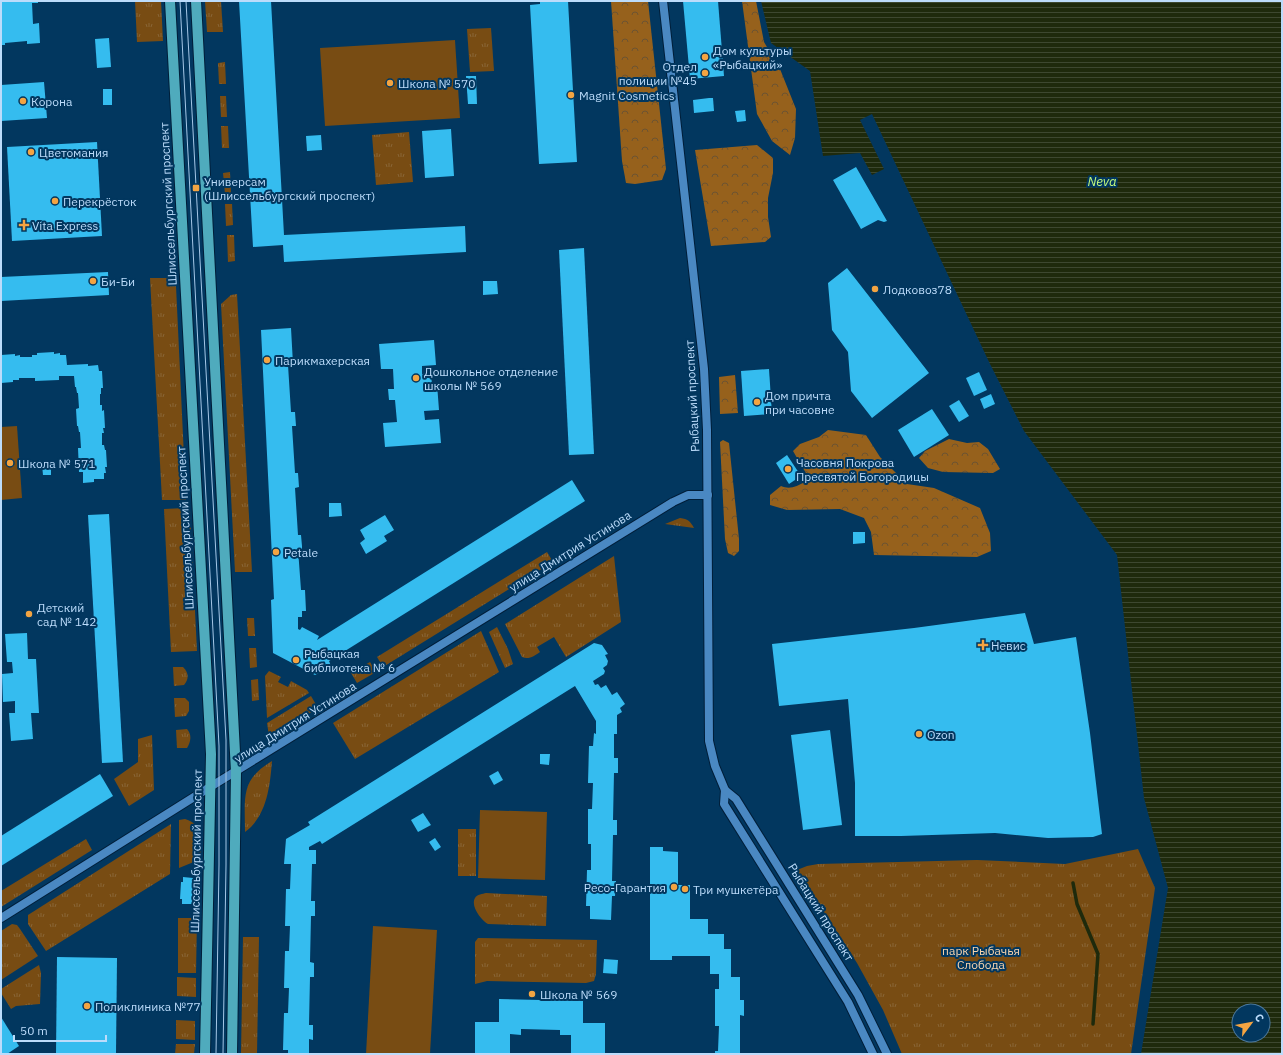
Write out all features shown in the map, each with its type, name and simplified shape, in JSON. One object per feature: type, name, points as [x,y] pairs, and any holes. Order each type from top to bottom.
[{"type":"main road","name":"Шлиссельбургский проспект","points":[[170,1],[211,754],[205,1054]]},
{"type":"main road","points":[[196,1],[236,772],[232,1054]]},
{"type":"street","name":"Рыбацкий проспект","points":[[663,1],[704,369],[708,495],[709,741],[715,766],[725,790],[724,804],[848,1002],[873,1054]]},
{"type":"street","name":"улица Дмитрия Устинова","points":[[1,918],[210,787],[673,502],[688,496],[708,495]]},
{"type":"street","name":"Рыбацкий проспект","points":[[725,790],[736,799],[858,996],[887,1054]]},
{"type":"street","points":[[770,877],[780,870]]},
{"type":"green space","points":[[135,1],[161,1],[163,41],[137,42]]},
{"type":"green space","points":[[205,1],[221,1],[223,32],[207,32]]},
{"type":"green space","points":[[611,1],[648,1],[666,169],[662,180],[635,184],[626,183],[622,161]]},
{"type":"green space","points":[[742,1],[756,1],[764,42],[780,69],[796,109],[795,138],[790,155],[772,141],[757,114]]},
{"type":"green space","points":[[491,28],[494,71],[470,72],[467,29]]},
{"type":"green space","name":"Школа № 570","points":[[455,40],[460,118],[325,126],[320,48]]},
{"type":"green space","points":[[225,62],[226,84],[219,84],[218,63]]},
{"type":"green space","points":[[220,96],[226,96],[227,117],[221,117]]},
{"type":"green space","points":[[221,126],[228,126],[229,148],[222,148]]},
{"type":"green space","points":[[409,132],[413,182],[376,185],[372,135]]},
{"type":"green space","points":[[757,145],[773,158],[773,173],[768,198],[768,217],[771,237],[765,242],[711,246],[695,150]]},
{"type":"green space","points":[[230,172],[231,194],[225,194],[223,173]]},
{"type":"green space","points":[[225,204],[232,204],[233,225],[226,226]]},
{"type":"green space","points":[[227,235],[234,235],[235,261],[228,262]]},
{"type":"green space","points":[[150,278],[169,278],[176,286],[186,500],[162,500]]},
{"type":"green space","points":[[237,294],[252,572],[235,572],[221,304],[231,295]]},
{"type":"green space","points":[[735,375],[738,413],[720,414],[719,377]]},
{"type":"green space","name":"Школа № 571","points":[[17,426],[22,498],[1,500],[1,427]]},
{"type":"green space","points":[[828,430],[866,435],[880,457],[907,484],[934,488],[980,508],[990,533],[991,551],[977,557],[874,555],[871,532],[864,518],[840,509],[787,510],[770,505],[770,495],[781,486],[790,488],[805,482],[807,475],[793,451],[800,444],[819,437]]},
{"type":"green space","points":[[949,439],[967,443],[979,442],[988,449],[1000,469],[993,473],[943,472],[928,468],[919,458],[925,451]]},
{"type":"green space","points":[[723,440],[729,443],[739,539],[739,551],[734,556],[728,553],[725,539],[720,442]]},
{"type":"green space","points":[[185,508],[190,511],[197,651],[171,652],[164,509]]},
{"type":"green space","points":[[680,518],[688,521],[694,528],[665,524]]},
{"type":"green space","points":[[547,552],[553,562],[383,667],[377,657]]},
{"type":"green space","points":[[614,556],[621,622],[566,657],[554,637],[537,647],[540,652],[536,655],[529,658],[522,657],[505,624]]},
{"type":"green space","points":[[247,618],[254,618],[255,636],[248,636]]},
{"type":"green space","points":[[497,627],[508,649],[513,664],[505,668],[489,632]]},
{"type":"green space","points":[[481,631],[499,672],[355,759],[333,723]]},
{"type":"green space","points":[[249,648],[256,648],[257,667],[250,668]]},
{"type":"green space","points":[[370,662],[376,672],[357,683],[351,673]]},
{"type":"green space","points":[[173,667],[183,667],[187,674],[187,680],[184,685],[174,686]]},
{"type":"green space","points":[[269,671],[281,677],[278,682],[288,687],[291,681],[307,690],[309,693],[267,718],[265,676]]},
{"type":"green space","points":[[258,679],[259,700],[252,701],[251,680]]},
{"type":"green space","points":[[311,696],[318,708],[274,735],[269,736],[267,723]]},
{"type":"green space","points":[[174,698],[185,698],[189,702],[189,711],[186,716],[175,717]]},
{"type":"green space","points":[[187,729],[190,734],[190,738],[187,748],[177,748],[176,730]]},
{"type":"green space","points":[[152,735],[154,790],[129,806],[114,779],[138,762],[138,739]]},
{"type":"green space","points":[[272,761],[270,780],[263,809],[258,818],[245,832],[245,800],[249,783],[254,775]]},
{"type":"green space","points":[[480,810],[547,812],[545,880],[478,878]]},
{"type":"green space","points":[[185,819],[191,822],[199,830],[201,841],[201,859],[179,868],[179,820]]},
{"type":"green space","points":[[171,824],[170,874],[46,951],[28,924],[28,915]]},
{"type":"green space","points":[[458,829],[476,829],[476,876],[458,876]]},
{"type":"green space","points":[[86,839],[92,850],[1,907],[1,891]]},
{"type":"green space","name":"парк Рыбачья Слобода","points":[[1138,849],[1155,888],[1131,1054],[902,1054],[883,1010],[857,963],[797,870],[818,864],[977,860],[1065,864]]},
{"type":"green space","points":[[486,893],[547,896],[546,926],[488,924],[480,917],[474,905],[476,897]]},
{"type":"green space","points":[[178,918],[197,918],[196,973],[178,973]]},
{"type":"green space","points":[[12,924],[17,925],[38,956],[1,980],[1,931]]},
{"type":"green space","points":[[373,926],[437,930],[430,1054],[366,1054]]},
{"type":"green space","points":[[243,937],[259,937],[257,1054],[241,1054]]},
{"type":"green space","points":[[478,938],[597,940],[596,974],[594,981],[586,983],[487,981],[475,984],[475,942]]},
{"type":"green space","points":[[39,965],[41,973],[40,1004],[16,1006],[11,1009],[1,993],[1,989]]},
{"type":"green space","points":[[177,977],[196,978],[196,997],[177,996]]},
{"type":"green space","points":[[176,1020],[195,1021],[195,1040],[176,1039]]},
{"type":"green space","points":[[176,1044],[195,1044],[194,1054],[175,1054]]},
{"type":"water","name":"Neva","points":[[761,1],[1282,1],[1282,1054],[1141,1054],[1168,888],[1144,798],[1117,555],[1024,431],[990,364],[872,114],[860,120],[884,169],[872,175],[860,153],[823,156],[810,71],[771,43]]},
{"type":"building","points":[[1,1],[38,1],[38,3],[32,3],[33,24],[39,23],[40,43],[27,44],[27,41],[5,43],[5,45],[1,45]]},
{"type":"building","points":[[239,1],[271,1],[284,235],[465,226],[466,252],[284,262],[283,245],[253,247]]},
{"type":"building","points":[[540,1],[568,1],[577,162],[539,164],[530,5],[540,4]]},
{"type":"building","name":"Дом культуры «Рыбацкий»","points":[[683,1],[718,1],[724,76],[690,79]]},
{"type":"building","points":[[109,38],[111,67],[97,68],[95,39]]},
{"type":"building","points":[[466,76],[476,76],[477,104],[468,104]]},
{"type":"building","name":"Корона","points":[[44,82],[47,118],[1,121],[1,85]]},
{"type":"building","points":[[103,89],[112,89],[112,105],[103,105]]},
{"type":"building","points":[[713,98],[714,111],[694,113],[693,100]]},
{"type":"building","points":[[745,110],[746,121],[737,122],[735,111]]},
{"type":"building","points":[[451,129],[454,176],[425,178],[422,131]]},
{"type":"building","points":[[321,135],[322,150],[307,151],[306,136]]},
{"type":"building","name":"Перекрёсток","points":[[97,142],[102,236],[12,241],[7,147]]},
{"type":"building","points":[[856,167],[887,221],[884,222],[878,220],[861,229],[833,180]]},
{"type":"building","points":[[584,248],[594,454],[569,455],[559,250]]},
{"type":"building","points":[[847,268],[929,373],[872,418],[851,391],[848,352],[832,330],[828,283]]},
{"type":"building","points":[[108,272],[109,295],[1,301],[1,277]]},
{"type":"building","points":[[483,281],[497,281],[498,294],[483,295]]},
{"type":"building","points":[[291,328],[293,364],[288,365],[291,412],[295,412],[296,426],[292,426],[295,473],[298,473],[299,487],[295,488],[298,535],[301,535],[302,546],[302,549],[298,549],[301,590],[305,590],[306,611],[302,611],[302,617],[298,617],[298,629],[300,630],[302,627],[319,636],[317,640],[572,480],[585,501],[329,661],[331,666],[315,675],[273,653],[271,600],[274,599],[261,330]]},
{"type":"building","points":[[434,340],[436,365],[422,366],[422,374],[431,373],[432,385],[437,384],[439,410],[424,411],[425,420],[439,419],[441,443],[385,447],[383,423],[397,422],[395,400],[389,400],[388,389],[394,389],[393,369],[381,369],[379,344]]},
{"type":"building","points":[[54,352],[54,354],[60,353],[60,355],[66,355],[67,365],[98,365],[99,371],[102,371],[103,388],[101,388],[100,405],[102,405],[102,411],[104,410],[105,428],[103,428],[104,433],[102,433],[102,445],[104,445],[106,450],[107,467],[105,467],[106,473],[104,473],[104,479],[94,479],[94,482],[83,483],[83,472],[79,472],[78,448],[81,448],[76,409],[79,408],[78,393],[75,387],[74,376],[59,376],[59,380],[35,381],[35,378],[19,378],[19,380],[13,380],[13,382],[1,383],[1,355],[15,354],[15,356],[20,355],[20,357],[32,357],[32,355],[37,355],[37,353]]},
{"type":"building","name":"Дом причта при часовне","points":[[769,369],[772,414],[744,416],[741,371]]},
{"type":"building","points":[[979,372],[987,390],[974,396],[966,378]]},
{"type":"building","points":[[991,394],[995,404],[984,409],[980,399]]},
{"type":"building","points":[[959,400],[969,416],[959,422],[949,406]]},
{"type":"building","points":[[932,409],[949,435],[914,457],[898,430]]},
{"type":"building","name":"Часовня Покрова Пресвятой Богородицы","points":[[787,455],[801,476],[789,484],[776,463]]},
{"type":"building","points":[[51,464],[51,475],[43,475],[42,465]]},
{"type":"building","points":[[329,503],[341,503],[342,516],[329,517]]},
{"type":"building","points":[[109,514],[123,762],[102,763],[88,515]]},
{"type":"building","points":[[385,515],[394,530],[384,536],[387,541],[366,554],[360,543],[365,539],[360,530]]},
{"type":"building","points":[[853,532],[865,532],[865,543],[853,544]]},
{"type":"building","points":[[1025,613],[1034,644],[1076,637],[1090,733],[1102,834],[1093,837],[1048,838],[995,833],[855,836],[855,783],[848,699],[779,706],[772,644],[914,628]]},
{"type":"building","points":[[27,633],[28,659],[36,659],[39,713],[31,713],[33,739],[11,741],[9,713],[15,713],[15,701],[3,702],[2,674],[13,673],[12,662],[7,662],[5,634]]},
{"type":"building","points":[[594,643],[602,645],[608,654],[605,655],[608,661],[607,665],[603,668],[605,671],[604,674],[593,681],[595,685],[598,684],[601,688],[606,685],[612,695],[617,692],[625,704],[620,708],[622,712],[617,715],[617,734],[614,734],[614,758],[618,758],[618,773],[614,773],[613,820],[617,820],[617,835],[613,835],[612,881],[616,881],[615,896],[612,896],[611,920],[590,919],[590,906],[586,906],[587,870],[591,870],[591,844],[588,844],[588,809],[592,809],[593,783],[588,783],[589,746],[593,746],[594,733],[596,734],[596,721],[575,686],[322,844],[320,841],[309,847],[309,850],[316,850],[316,864],[312,864],[311,901],[315,901],[315,916],[311,916],[310,962],[314,963],[314,977],[310,977],[309,1025],[313,1025],[313,1040],[309,1039],[309,1054],[288,1054],[288,1050],[283,1050],[284,1013],[288,1013],[289,988],[284,988],[285,951],[289,951],[290,926],[285,926],[286,889],[290,889],[291,864],[284,864],[286,839],[310,825],[308,822]]},
{"type":"building","points":[[830,730],[842,825],[803,830],[791,735]]},
{"type":"building","points":[[540,754],[550,754],[549,765],[540,764]]},
{"type":"building","points":[[498,771],[503,780],[494,785],[489,776]]},
{"type":"building","points":[[100,774],[113,796],[1,866],[1,836]]},
{"type":"building","points":[[423,813],[431,825],[418,832],[411,820]]},
{"type":"building","points":[[435,838],[441,847],[435,851],[429,842]]},
{"type":"building","points":[[650,847],[663,847],[663,851],[678,852],[678,885],[690,885],[690,919],[708,919],[708,934],[724,934],[724,949],[731,949],[731,977],[740,977],[740,1000],[744,1000],[744,1016],[740,1015],[740,1054],[715,1054],[715,1051],[718,1051],[719,1026],[715,1026],[715,989],[719,989],[719,974],[710,974],[710,956],[672,956],[672,960],[650,960]]},
{"type":"building","points":[[183,877],[193,878],[193,904],[182,904],[182,899],[180,899],[181,882],[183,882]]},
{"type":"building","name":"Поликлиника №77","points":[[57,957],[117,958],[116,1054],[56,1054]]},
{"type":"building","points":[[604,959],[618,960],[617,974],[603,973]]},
{"type":"building","points":[[499,999],[583,1001],[583,1023],[605,1023],[605,1054],[571,1054],[571,1035],[560,1035],[560,1030],[521,1029],[521,1035],[510,1034],[510,1054],[475,1054],[475,1022],[499,1022]]},
{"type":"building","points":[[1,1017],[19,1046],[7,1054],[1,1054]]},
{"type":"waterway","points":[[1073,883],[1077,904],[1098,954],[1093,1024]]},
{"type":"tram line","points":[[180,1],[219,746],[216,1054]]},
{"type":"tram line","points":[[186,1],[226,740],[223,1054]]},
{"type":"place","name":"Дом культуры «Рыбацкий»","points":[[705,57]]},
{"type":"place","name":"Отдел полиции №45","points":[[705,73]]},
{"type":"place","name":"Школа № 570","points":[[390,83]]},
{"type":"place","name":"Magnit Cosmetics","points":[[571,95]]},
{"type":"place","name":"Корона","points":[[23,101]]},
{"type":"place","name":"Цветомания","points":[[31,152]]},
{"type":"place","name":"Универсам (Шлиссельбургский проспект)","points":[[196,188]]},
{"type":"place","name":"Перекрёсток","points":[[55,201]]},
{"type":"place","name":"Vita Express","points":[[24,225]]},
{"type":"place","name":"Би-Би","points":[[93,281]]},
{"type":"place","name":"Лодковоз78","points":[[875,289]]},
{"type":"place","name":"Парикмахерская","points":[[267,360]]},
{"type":"place","name":"Дошкольное отделение школы № 569","points":[[416,378]]},
{"type":"place","name":"Дом причта при часовне","points":[[757,402]]},
{"type":"place","name":"Школа № 571","points":[[10,463]]},
{"type":"place","name":"Часовня Покрова Пресвятой Богородицы","points":[[788,469]]},
{"type":"place","name":"Petale","points":[[276,552]]},
{"type":"place","name":"Детский сад № 142","points":[[29,614]]},
{"type":"place","name":"Невис","points":[[983,645]]},
{"type":"place","name":"Рыбацкая библиотека № 6","points":[[296,660]]},
{"type":"place","name":"Ozon","points":[[919,734]]},
{"type":"place","name":"Ресо-Гарантия","points":[[674,887]]},
{"type":"place","name":"Три мушкетёра","points":[[685,889]]},
{"type":"place","name":"Школа № 569","points":[[532,994]]},
{"type":"place","name":"Поликлиника №77","points":[[87,1006]]}]
